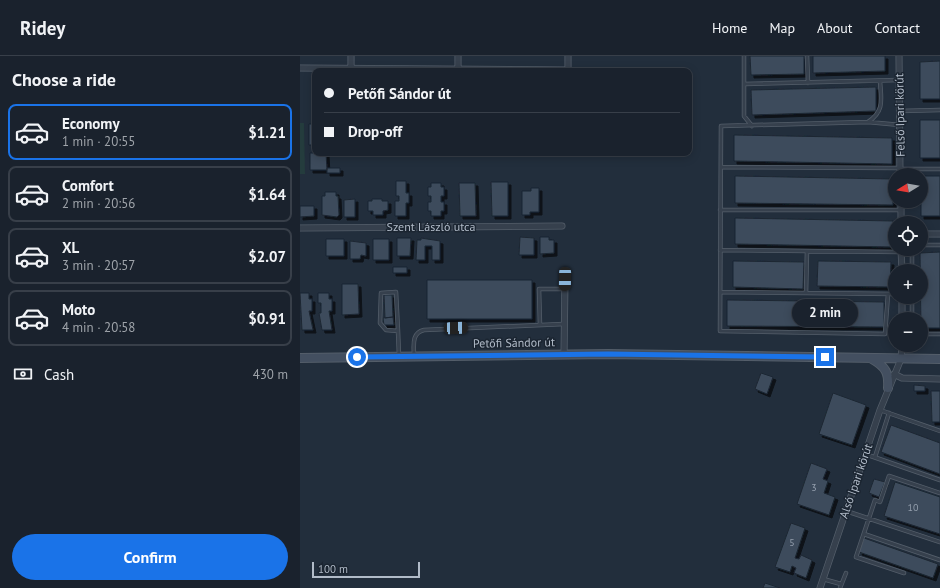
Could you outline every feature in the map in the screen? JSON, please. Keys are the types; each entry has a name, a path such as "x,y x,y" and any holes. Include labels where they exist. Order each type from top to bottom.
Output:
{"main road":[{"name":"Petőfi Sándor út","path":"300,358 608,354 940,359"},
{"path":"870,358 886,368 888,375 888,388"}],"street":[{"path":"351,56 351,68"},
{"path":"300,68 458,68 458,56"},
{"path":"568,56 568,68"},
{"name":"Felső Ipari körút","path":"899,56 900,168"},
{"path":"901,210 901,216"},
{"name":"Szent László utca","path":"300,228 562,226"},
{"path":"928,234 940,234"},
{"path":"564,354 565,279"},
{"path":"902,352 902,359"},
{"name":"Alsó Ipari körút","path":"820,588 880,410 894,374 902,359"},
{"path":"894,374 902,378 940,379"}],"lane":[{"path":"744,56 744,116 752,126"},
{"path":"807,56 808,83"},
{"path":"745,84 899,80"},
{"path":"868,122 880,111 880,81"},
{"path":"900,111 940,110"},
{"path":"720,292 888,294 886,334 720,331 720,292 720,250 720,210 721,126 868,122 900,125"},
{"path":"721,167 888,171"},
{"path":"928,170 940,169"},
{"path":"720,210 901,210"},
{"path":"928,245 940,245"},
{"path":"720,250 888,250"},
{"path":"806,251 806,293"},
{"path":"540,325 539,289 565,288"},
{"path":"398,331 386,330 382,327 380,318 383,315 381,293 396,292 397,299 399,356"},
{"path":"392,299 397,299"},
{"path":"392,304 397,304"},
{"path":"392,309 397,309"},
{"path":"414,356 414,337 418,332 424,330 564,324"},
{"path":"928,334 940,334"},
{"path":"880,410 940,431"},
{"path":"874,457 889,413"},
{"path":"865,454 940,480"},
{"path":"904,573 856,557 875,500 880,502 889,476 940,493"},
{"path":"846,511 940,542"},
{"path":"864,534 940,560"},
{"path":"823,579 841,586 846,572"}],"green space":[{"path":"300,123 304,123 305,174 300,174"}],"building":[{"path":"750,56 804,56 804,74 751,75"},
{"path":"813,56 885,56 885,71 813,73"},
{"path":"940,61 940,99 920,99 920,62"},
{"path":"876,87 876,111 752,115 751,90"},
{"path":"920,120 940,120 940,158 920,158"},
{"path":"309,124 312,124 312,145 309,145"},
{"path":"734,135 892,138 892,164 734,161"},
{"path":"310,153 312,153 312,156 326,156 327,170 310,170"},
{"path":"327,168 340,168 340,173 327,173"},
{"path":"735,176 888,179 888,205 735,203"},
{"path":"928,176 940,176 940,216 921,216 921,208 928,208"},
{"path":"396,181 406,181 406,193 409,193 409,203 406,203 406,216 395,216 395,201 399,201 399,196 396,196"},
{"path":"491,182 508,182 508,216 492,216"},
{"path":"431,183 441,183 441,187 444,187 444,196 441,196 441,202 444,202 444,211 441,211 441,216 431,216 431,211 428,211 428,202 431,202 431,196 428,196 428,187 431,187"},
{"path":"459,183 475,183 476,216 460,216"},
{"path":"531,188 539,188 539,212 530,212 530,215 522,215 522,191 531,191"},
{"path":"325,192 336,192 336,196 338,196 339,215 337,217 322,215 322,196 325,196"},
{"path":"355,199 355,217 344,217 344,200"},
{"path":"372,199 382,199 382,201 388,201 388,210 383,211 383,215 373,215 373,211 368,211 368,201 372,201"},
{"path":"300,206 314,206 314,216 300,217"},
{"path":"735,218 888,221 888,247 735,244"},
{"path":"520,237 534,238 534,255 519,255"},
{"path":"540,237 549,237 549,240 554,240 554,253 540,254"},
{"path":"397,238 411,238 410,256 397,256"},
{"path":"421,238 440,241 440,260 432,260 432,246 425,246 425,260 416,260 417,240 421,240"},
{"path":"326,239 344,239 344,256 326,256"},
{"path":"373,239 389,239 389,260 373,260"},
{"path":"350,241 366,243 366,256 361,255 360,259 350,259"},
{"path":"940,252 940,328 928,328 928,312 921,312 921,304 928,304 928,264 920,264 920,256 928,256 928,253"},
{"path":"733,261 804,262 803,289 733,287"},
{"path":"818,261 891,262 891,264 888,264 888,287 817,286"},
{"path":"393,267 407,267 407,273 393,273"},
{"path":"427,280 532,280 532,319 427,319"},
{"path":"342,284 358,284 359,314 342,315"},
{"path":"300,293 309,293 309,299 312,299 312,311 309,311 313,330 302,330"},
{"path":"318,293 329,293 329,299 332,299 332,311 329,311 332,330 322,330 319,313 321,313 321,303 318,303"},
{"path":"384,295 392,295 393,317 385,318"},
{"path":"727,300 884,302 884,327 727,326"},
{"path":"393,317 394,325 384,325 383,318"},
{"path":"761,373 773,377 767,394 755,389"},
{"path":"914,385 925,386 925,391 914,391"},
{"path":"931,391 940,391 940,422 932,422"},
{"path":"833,393 866,405 852,445 819,434"},
{"path":"891,425 940,443 940,474 881,452"},
{"path":"811,463 827,469 823,479 828,481 824,493 835,497 829,515 797,504"},
{"path":"874,479 885,482 879,497 869,493"},
{"path":"895,482 940,497 940,534 884,516"},
{"path":"791,523 805,528 795,558 799,559 801,555 812,560 806,578 794,573 796,568 792,566 790,572 775,567"},
{"path":"864,538 938,564 933,578 859,552"},
{"path":"765,583 780,588 763,588"}],"route":[{"path":"357,357 608,354 825,357"}]}
